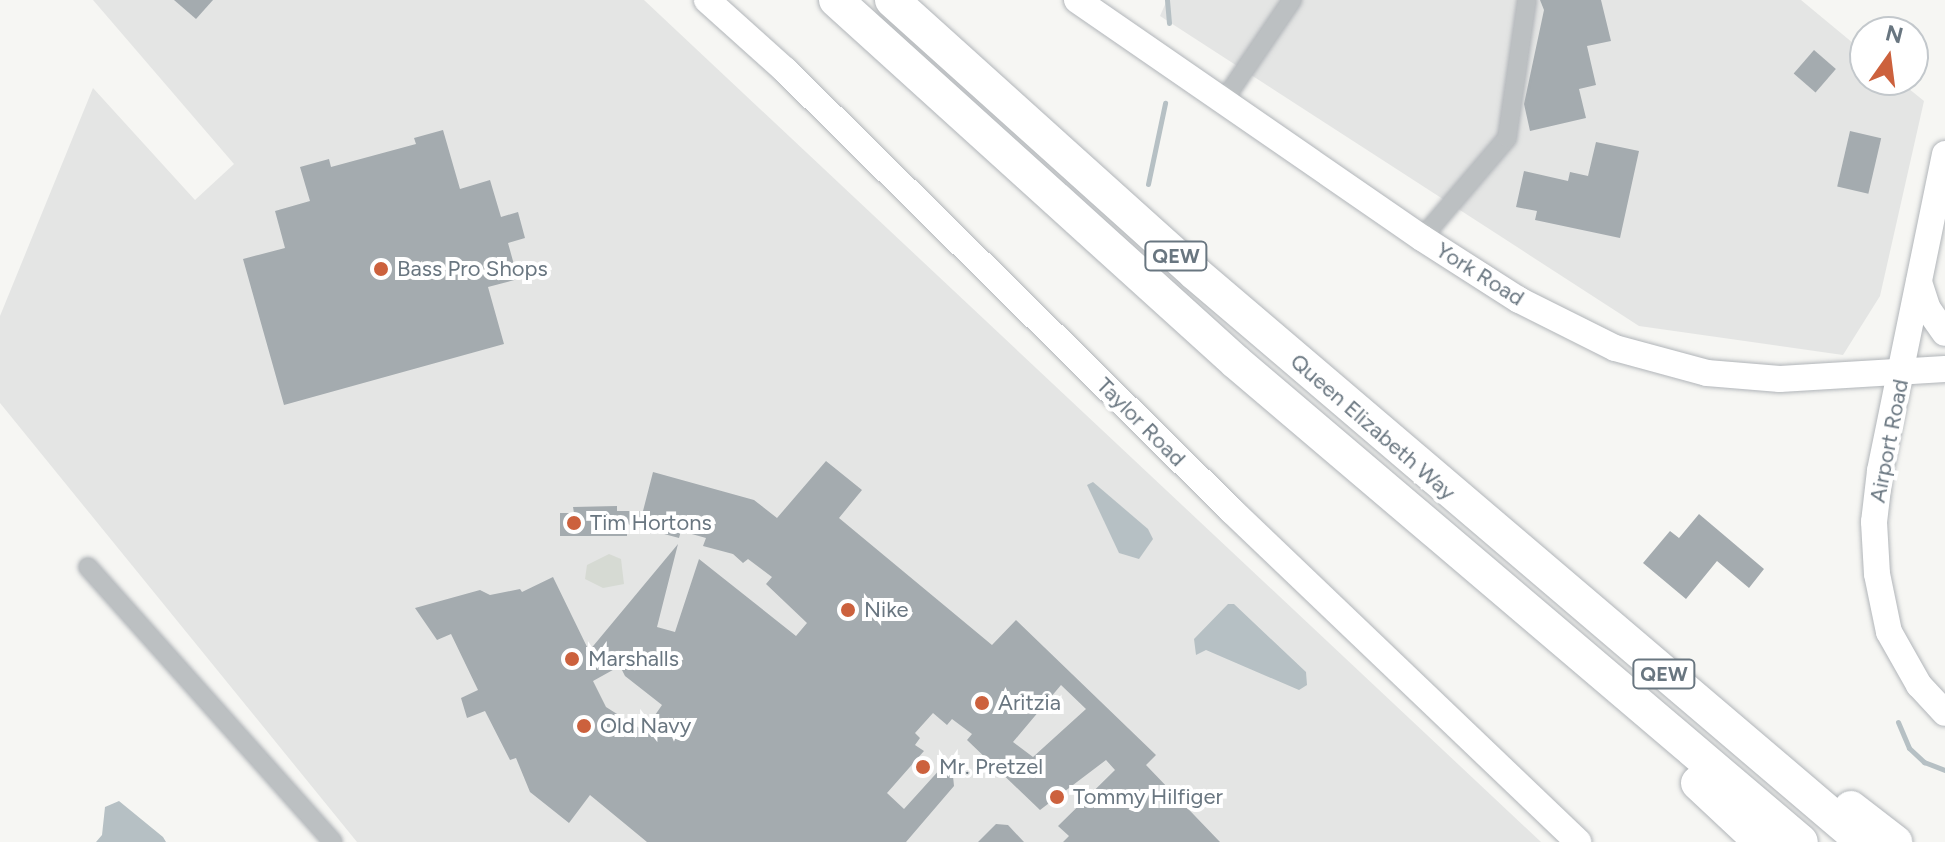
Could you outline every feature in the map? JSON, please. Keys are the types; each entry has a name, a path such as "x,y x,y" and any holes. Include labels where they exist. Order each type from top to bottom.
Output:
{"highway":[{"name":"Queen Elizabeth Way","path":"836,0 1236,362 1801,842"},
{"name":"Queen Elizabeth Way","path":"892,0 1195,273 1863,842"},
{"path":"1465,506 1895,842"},
{"path":"1413,513 1761,842"}],"main road":[{"name":"Taylor Road","path":"707,0 785,70 1232,511 1578,842"},
{"name":"York Road","path":"1077,0 1222,103 1422,238 1519,300 1615,348 1707,373 1780,379 1945,369"},
{"name":"Airport Road","path":"1945,154 1918,279 1903,372 1880,471 1874,522 1877,574 1889,632 1919,685 1945,713"},
{"path":"1918,279 1928,309 1945,333"}],"street":[{"path":"1222,103 1292,0"},
{"path":"1422,238 1507,138 1527,0"},
{"path":"88,567 333,842"}],"shaded area":[{"path":"93,0 644,0 1541,842 357,842 0,403 0,316 93,88 195,200 234,164"},
{"path":"1167,0 1801,0 1849,40 1849,96 1918,96 1924,101 1880,296 1843,355 1639,326 1160,16"},
{"path":"1093,482 1148,529 1153,539 1139,559 1119,553 1087,485"},
{"path":"609,554 621,559 624,584 603,588 585,579 587,565"},
{"path":"1228,604 1234,604 1306,672 1307,685 1299,690 1206,650 1196,655 1194,639"},
{"path":"119,801 166,842 96,842 102,835 105,807"}],"building":[{"path":"174,0 213,0 196,19"},
{"path":"1540,0 1601,0 1611,41 1587,46 1596,85 1579,89 1586,118 1530,131 1524,104 1544,10"},
{"path":"1814,50 1836,69 1816,92 1794,73"},
{"name":"Bass Pro Shops","path":"443,130 460,189 490,180 501,217 518,212 525,238 508,243 518,279 488,287 504,344 284,405 243,259 285,248 275,211 310,201 300,167 329,159 331,167 416,144 414,138"},
{"path":"1850,131 1881,138 1868,194 1837,187"},
{"path":"1596,142 1639,151 1620,238 1535,220 1537,211 1516,207 1524,171 1568,181 1570,172 1588,176"},
{"path":"826,461 862,490 839,518 992,645 1016,620 1156,755 1146,765 1220,842 1063,842 1069,836 1058,826 1115,770 1106,760 1040,810 967,740 972,734 952,719 947,725 933,713 915,733 920,738 915,745 924,751 887,793 904,809 942,767 953,776 954,786 906,842 647,842 590,795 569,823 530,792 516,758 510,760 485,711 467,718 461,698 478,690 451,634 437,640 415,608 480,590 490,595 520,589 522,592 553,577 589,651 678,544 657,627 675,632 699,559 796,636 807,623 766,584 772,577 748,559 743,563 733,554 703,546 706,538 681,531 679,538 627,524 627,536 560,536 560,513 574,513 573,507 617,506 617,511 643,511 653,472 754,500 777,518","holes":["620,666 625,676 662,705 644,731 606,707 593,681","1061,685 1086,709 1033,757 1013,742"]},
{"path":"1699,514 1764,569 1749,588 1717,561 1686,599 1643,563 1670,531 1679,538"},
{"path":"996,824 1008,825 1024,842 978,842"}],"waterway":[{"path":"1167,0 1169,23"},
{"path":"1148,184 1165,103"},
{"path":"1898,722 1909,748 1924,762 1945,770"}],"place":[{"name":"Bass Pro Shops","path":"381,269"},
{"name":"Tim Hortons","path":"574,523"},
{"name":"Nike","path":"848,610"},
{"name":"Marshalls","path":"572,659"},
{"name":"Aritzia","path":"982,703"},
{"name":"Old Navy","path":"584,726"},
{"name":"Mr. Pretzel","path":"923,767"},
{"name":"Tommy Hilfiger","path":"1057,797"}]}
